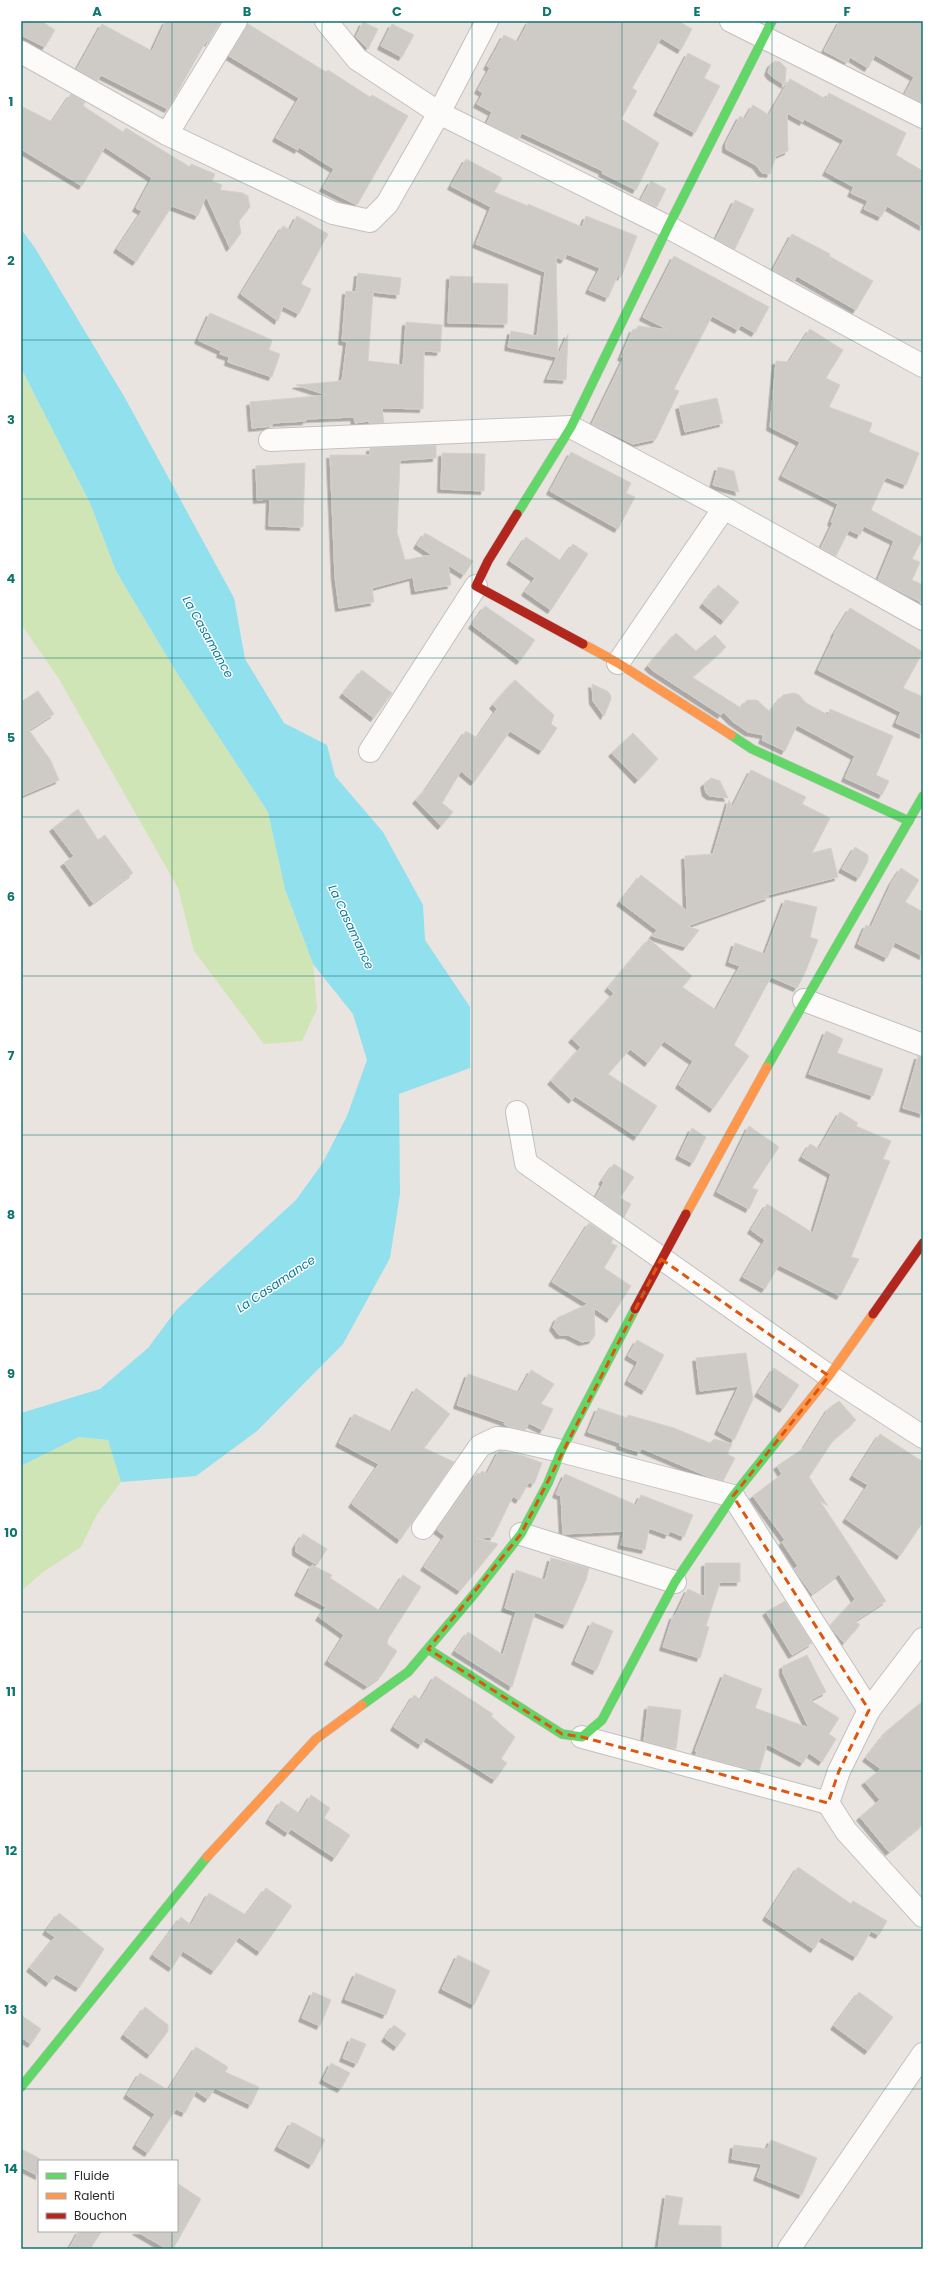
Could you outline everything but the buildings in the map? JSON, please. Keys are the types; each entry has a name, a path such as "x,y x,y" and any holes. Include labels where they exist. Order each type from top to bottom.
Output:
{"street":[{"path":"167,134 236,21"},
{"path":"326,21 357,59 439,113 668,227 923,366"},
{"path":"21,52 167,134 334,213 370,221 387,204 439,113 487,21"},
{"path":"731,21 767,29 923,117"},
{"path":"370,751 476,586 488,561 571,427 668,227 767,29"},
{"path":"270,440 571,427 724,508 923,619"},
{"path":"618,663 724,508"},
{"path":"476,586 618,663 752,748 909,821"},
{"path":"21,2087 210,1854 316,1740 408,1672 475,1593 521,1534 548,1483 561,1451 661,1259 804,1000 923,796"},
{"path":"804,1000 923,1045"},
{"path":"517,1112 526,1163 829,1376 923,1437"},
{"path":"582,1736 602,1720 675,1582 734,1496 829,1376 923,1243"},
{"path":"423,1528 480,1446 497,1438 508,1439 561,1451 734,1496 869,1710"},
{"path":"521,1534 675,1582"},
{"path":"828,1803 839,1771 869,1710 923,1639"},
{"path":"428,1649 562,1734 582,1736 828,1803 846,1831 923,1916"},
{"path":"789,2249 923,2054"}],"highlighted area":[{"path":"661,1259 829,1376 733,1496 869,1710 839,1771 828,1803 582,1737 562,1734 428,1649 521,1534"}],"green space":[{"path":"21,368 90,503 116,571 175,670 268,812 285,889 313,964 317,1009 302,1041 264,1044 194,951 178,888 59,679 21,624"},
{"path":"79,1437 108,1440 121,1482 97,1514 81,1547 43,1572 21,1591 21,1466"}],"water":[{"name":"La Casamance","path":"21,229 35,248 125,398 234,598 245,659 284,723 327,745 335,776 383,832 423,905 425,940 470,1007 470,1068 399,1094 400,1194 390,1258 343,1344 257,1431 196,1476 121,1482 108,1440 79,1437 21,1466 21,1413 100,1389 148,1348 177,1309 296,1200 322,1164 347,1116 367,1060 353,1014 313,964 285,889 268,812 175,670 116,571 90,503 21,368"}],"traffic: fast":[{"path":"517,514 571,427 668,227 772,21"},
{"path":"731,735 752,749 909,821"},
{"path":"767,1067 923,796"},
{"path":"362,1705 408,1672 475,1593 521,1534 548,1483 561,1451 635,1309"},
{"path":"428,1649 562,1734 582,1737 602,1720 675,1582 733,1496 781,1436"},
{"path":"21,2087 207,1857"}],"traffic: slow":[{"path":"583,644 618,663 731,735"},
{"path":"686,1214 767,1067"},
{"path":"781,1436 829,1376 873,1314"},
{"path":"207,1857 316,1739 362,1705"}],"traffic: jam":[{"path":"517,514 488,561 476,586 583,644"},
{"path":"635,1309 686,1214"},
{"path":"873,1314 923,1243"}]}
